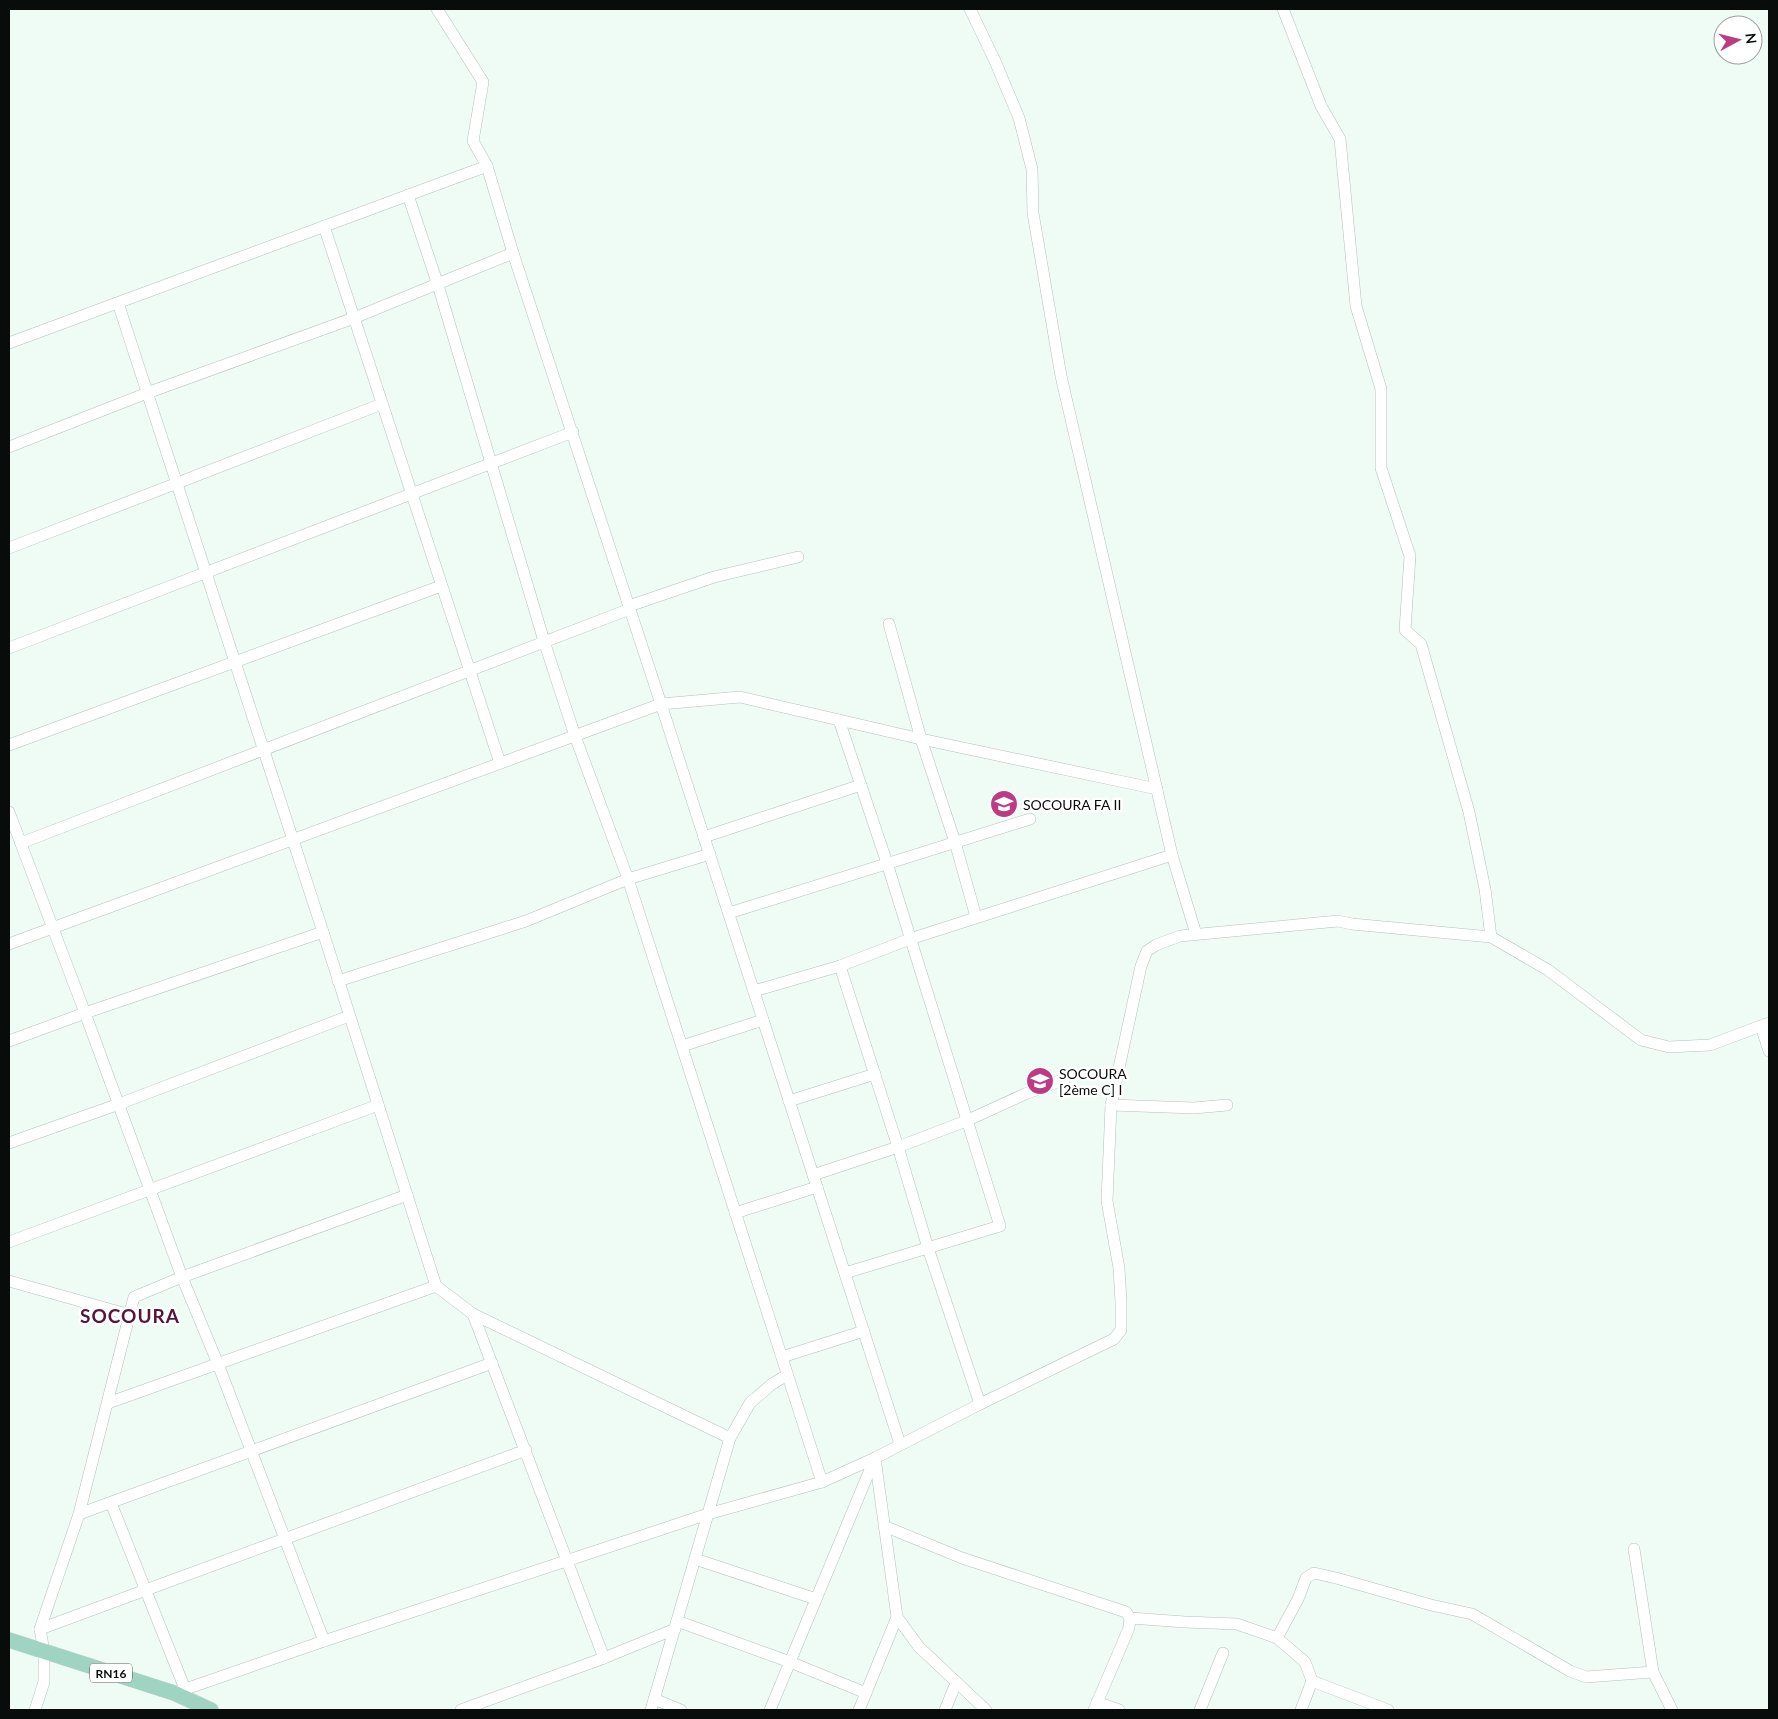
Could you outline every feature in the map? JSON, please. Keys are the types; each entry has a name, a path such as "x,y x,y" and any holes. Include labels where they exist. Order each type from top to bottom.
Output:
{"main road":[{"name":"RN16","path":"9,1640 179,1691 211,1710"}],"street":[{"path":"437,9 483,82 473,141 486,166 900,1444"},
{"path":"970,9 1019,118 1032,169 1033,213 1061,376 1172,855 1196,934"},
{"path":"1283,9 1321,106 1340,139 1356,306 1381,389 1381,468 1410,556 1405,630 1421,644 1469,812 1485,889 1491,937"},
{"path":"9,343 486,166"},
{"path":"408,195 438,285 544,641 575,736 628,879 822,1482"},
{"path":"324,226 500,763"},
{"path":"9,447 147,393 354,318 438,285 513,252"},
{"path":"118,303 436,1286 473,1314 730,1438"},
{"path":"9,548 382,404"},
{"path":"9,648 573,432"},
{"path":"21,843 714,577 798,557"},
{"path":"9,746 441,586"},
{"path":"889,624 920,738 955,842 976,917"},
{"path":"9,944 661,704 740,696 920,738 1157,788"},
{"path":"840,720 887,863 1000,1226 845,1273"},
{"path":"704,837 861,785"},
{"path":"9,812 182,1277 218,1364 324,1641"},
{"path":"729,913 1030,819"},
{"path":"338,981 526,921 628,879 710,854"},
{"path":"754,991 840,966 910,939 1172,855"},
{"path":"111,1503 145,1589 179,1691 708,1514 822,1482 875,1458 980,1404 1114,1339 1121,1330 1122,1302 1119,1268 1106,1201 1111,1105 1141,966 1147,951 1170,939 1196,934 1338,921 1352,924 1491,937 1548,970 1641,1040 1669,1047 1710,1045 1765,1024 1769,1051"},
{"path":"9,1041 85,1013 323,932"},
{"path":"840,966 928,1248 980,1404"},
{"path":"9,1143 119,1104 348,1016"},
{"path":"682,1046 763,1020"},
{"path":"789,1101 875,1074"},
{"path":"735,1213 966,1121 1025,1094 1066,1080"},
{"path":"9,1242 378,1105"},
{"path":"1111,1105 1194,1108 1227,1105"},
{"path":"35,1710 44,1682 44,1651 40,1629 79,1514 134,1297 182,1277 406,1195"},
{"path":"9,1281 130,1316"},
{"path":"108,1403 436,1286"},
{"path":"473,1314 604,1658"},
{"path":"782,1357 864,1331"},
{"path":"79,1514 492,1363"},
{"path":"681,1710 653,1705 730,1438 750,1403 772,1384 788,1375"},
{"path":"40,1629 526,1450"},
{"path":"875,1458 897,1617 919,1647 986,1710"},
{"path":"770,1710 875,1458"},
{"path":"884,1526 962,1558 1126,1612 1130,1618 1129,1628 1096,1706 1119,1710"},
{"path":"1634,1549 1652,1672 1672,1710"},
{"path":"695,1558 816,1599"},
{"path":"1277,1638 1298,1599 1306,1578 1314,1573 1431,1605 1472,1614 1570,1671 1586,1677 1652,1672"},
{"path":"859,1710 897,1617"},
{"path":"1130,1618 1237,1624 1277,1638 1305,1662 1312,1682 1301,1710"},
{"path":"461,1710 604,1658 676,1625 790,1662 866,1693"},
{"path":"1200,1710 1223,1653"},
{"path":"1312,1682 1388,1710"},
{"path":"945,1710 956,1683"}],"place":[{"name":"SOCOURA FA II","path":"1004,804"},
{"name":"SOCOURA [2ème C] I","path":"1040,1081"}],"district":[{"name":"SOCOURA","path":"130,1315"}]}
